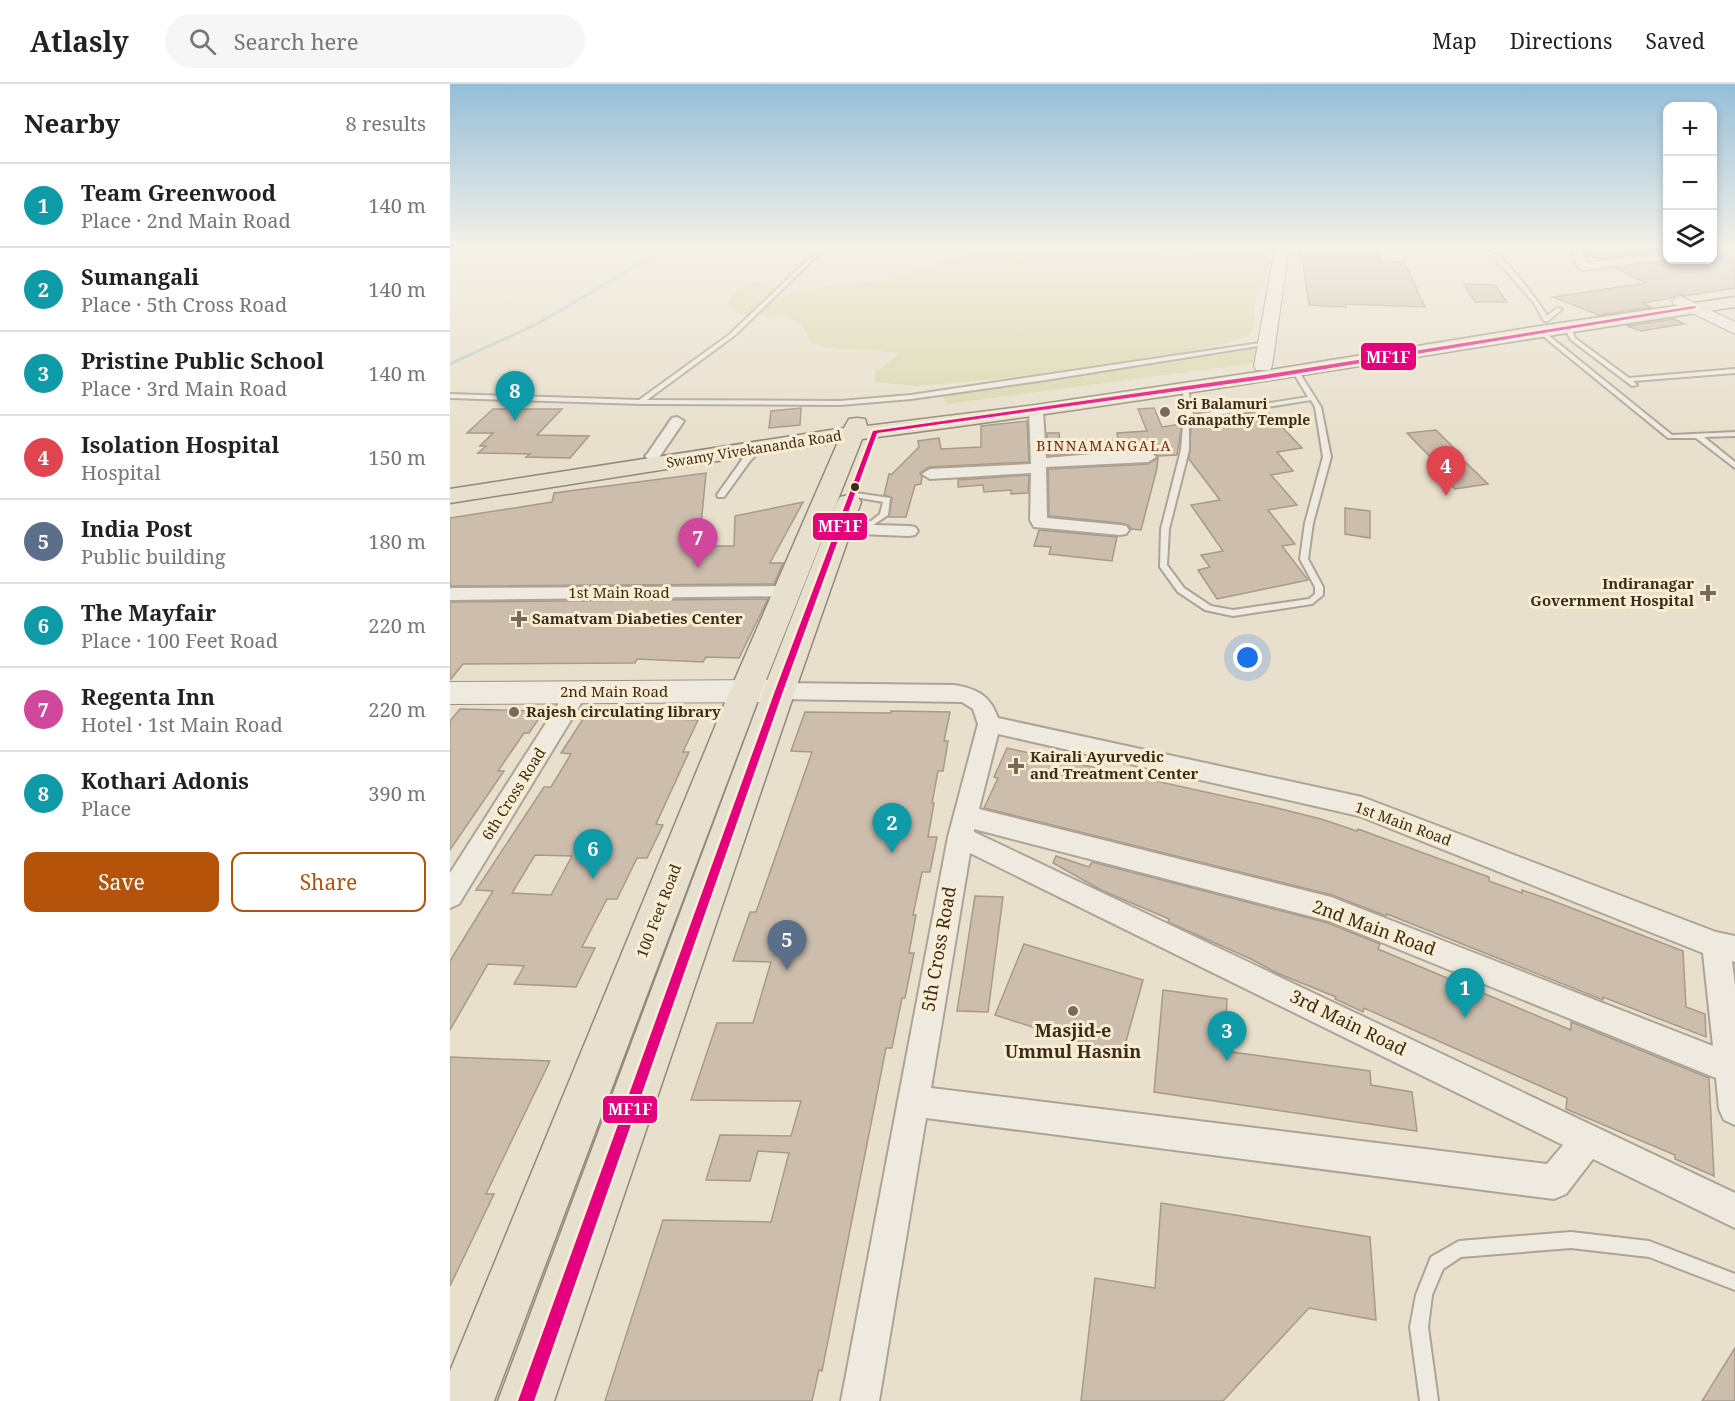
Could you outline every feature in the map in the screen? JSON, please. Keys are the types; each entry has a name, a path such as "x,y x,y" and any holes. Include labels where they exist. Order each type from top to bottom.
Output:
{"main road":[{"name":"Swamy Vivekananda Road","path":"450,486 865,428 1548,320 1647,308"},
{"name":"Swamy Vivekananda Road","path":"450,496 759,448 865,428 1036,411 1296,372 1548,320 1571,326 1665,308"},
{"name":"100 Feet Road","path":"466,1401 762,691 844,516 865,428"},
{"name":"100 Feet Road","path":"526,1401 762,691 788,592 865,428"}],"street":[{"path":"1263,366 1272,308"},
{"path":"1703,308 1735,329"},
{"path":"1706,308 1735,321"},
{"path":"1036,411 1040,497 1038,520 1040,523 1120,530"},
{"path":"653,456 677,421"},
{"path":"930,474 1039,466 1115,457 1148,457"},
{"path":"844,516 909,531"},
{"name":"1st Main Road","path":"450,594 788,592"},
{"path":"762,691 954,693 974,697 984,707 989,724"},
{"name":"2nd Main Road","path":"450,693 762,691"},
{"name":"6th Cross Road","path":"450,896 577,692"},
{"name":"1st Main Road","path":"989,724 1362,807 1725,947"},
{"name":"5th Cross Road","path":"860,1401 962,826 989,724"},
{"name":"2nd Main Road","path":"962,826 1331,909 1734,1070"},
{"name":"3rd Main Road","path":"962,826 1588,1140 1735,1211"},
{"path":"1725,947 1735,1109"},
{"path":"912,1101 1554,1182 1588,1140"}],"lane":[{"path":"642,402 732,335 760,308"},
{"path":"1540,308 1548,320 1670,437 1735,434"},
{"path":"1571,326 1570,333 1574,339 1636,387"},
{"path":"450,396 642,402 840,403 911,397 1267,344"},
{"path":"1628,380 1735,371"},
{"path":"1185,389 1190,417 1186,426 1185,450 1165,529 1163,565 1181,590 1208,608 1233,612 1312,601 1319,595 1319,587 1304,559 1309,523 1327,457 1318,406 1296,372"},
{"path":"1190,417 1313,398"},
{"path":"1697,435 1735,466"},
{"path":"721,495 759,448"},
{"path":"1429,1401 1419,1327 1424,1295 1437,1263 1459,1249 1571,1240 1638,1247 1649,1249 1735,1282"}],"green space":[{"path":"733,308 1255,308 1253,328 1248,336 1183,353 1006,378 917,386 875,382 875,372 899,354 821,346 810,342 799,324 790,319 736,313"},
{"path":"1258,347 1255,363 947,404 942,395 1011,387"}],"building":[{"path":"1582,308 1642,308 1599,315"},
{"path":"1674,319 1684,324 1641,331 1627,326"},
{"path":"801,408 800,425 769,428 771,411"},
{"path":"1154,408 1162,427 1182,424 1177,455 1158,456 1153,452 1115,450 1048,456 1047,433 1059,433 1060,441 1118,440 1117,433 1147,431 1138,409"},
{"path":"493,409 562,409 537,435 589,436 570,458 526,457 530,454 478,453 486,446 480,446 493,433 467,433"},
{"path":"1266,410 1302,448 1277,452 1293,471 1271,475 1297,505 1268,510 1295,544 1282,546 1308,580 1217,599 1198,570 1210,567 1201,555 1223,551 1191,505 1220,500 1189,459 1191,427 1194,422"},
{"path":"1027,421 1029,462 929,467 920,473 921,484 915,485 906,517 889,517 892,498 884,495 889,474 892,474 919,447 918,441 939,438 941,449 981,447 981,426"},
{"path":"1436,430 1488,484 1455,489 1436,470 1442,469 1407,433"},
{"path":"1158,458 1141,530 1131,529 1128,525 1120,523 1049,516 1048,469 1148,464"},
{"path":"706,473 699,546 734,546 735,516 803,502 770,563 783,563 774,584 450,586 450,518 552,502 554,493"},
{"path":"1029,475 1028,493 1011,494 1011,490 984,492 983,485 958,487 958,480"},
{"path":"1345,508 1370,511 1370,538 1345,534"},
{"path":"1039,530 1117,537 1112,561 1049,554 1051,547 1034,546"},
{"path":"768,599 739,658 706,657 703,662 637,659 635,663 463,664 450,680 450,602"},
{"path":"460,709 544,711 529,733 524,733 498,771 504,771 450,850 450,721"},
{"path":"891,711 950,712 944,741 948,741 943,771 938,771 932,803 934,803 928,837 937,837 930,872 922,872 913,915 916,915 909,953 914,953 905,998 902,998 892,1048 886,1048 822,1371 819,1370 812,1401 605,1401 663,1220 771,1222 789,1153 758,1151 750,1181 706,1180 720,1135 791,1136 801,1101 691,1100 717,1023 753,1023 771,962 733,961 750,912 756,912 812,752 791,751 805,712 891,713"},
{"path":"585,716 698,720 683,752 689,752 656,824 663,825 647,858 637,858 617,899 607,899 582,947 595,948 576,987 514,984 524,966 488,964 450,1030 450,961 493,891 476,890 544,787 551,787 571,754 561,753","holes":["535,855 572,856 551,895 512,893"]},
{"path":"1007,748 1273,807 1357,831 1358,829 1489,877 1489,881 1522,893 1522,890 1548,899 1683,951 1686,1007 1705,1014 1706,1037 1603,997 1603,1000 1387,914 1386,916 1332,895 984,808 998,778 994,777"},
{"path":"1056,856 1089,867 1092,862 1328,923 1380,944 1378,949 1571,1030 1571,1022 1709,1078 1714,1176 1675,1159 1675,1155 1566,1109 1567,1098 1364,1008 1363,1012 1335,999 1336,997 1277,973 1168,922 1169,919 1101,890 1053,863"},
{"path":"975,896 1003,897 988,1012 957,1011"},
{"name":"Masjid-e Ummul Hasnin","path":"1024,944 1143,980 1122,1056 995,1015"},
{"path":"1163,990 1227,999 1225,1051 1370,1071 1371,1085 1412,1092 1417,1131 1154,1092"},
{"path":"450,1057 550,1061 486,1194 494,1194 450,1286"},
{"path":"1161,1203 1370,1237 1376,1320 1309,1308 1223,1401 1081,1401 1095,1278 1155,1288"},
{"path":"1735,1348 1735,1401 1702,1401"}],"waterway":[{"path":"450,364 535,325 563,308"}],"transit line":[{"name":"MF1F","path":"526,1401 779,691 875,432 1264,377 1685,308"}],"place":[{"name":"Sri Balamuri Ganapathy Temple","path":"1165,412"},
{"name":"Kothari Adonis","path":"515,421"},
{"name":"Isolation Hospital","path":"1446,496"},
{"name":"Regenta Inn","path":"698,568"},
{"name":"Indiranagar Government Hospital","path":"1708,593"},
{"name":"Samatvam Diabeties Center","path":"519,619"},
{"name":"Rajesh circulating library","path":"514,712"},
{"name":"Kairali Ayurvedic and Treatment Center","path":"1016,766"},
{"name":"Sumangali","path":"892,853"},
{"name":"The Mayfair","path":"593,879"},
{"name":"India Post","path":"787,970"},
{"name":"Masjid-e Ummul Hasnin","path":"1073,1011"},
{"name":"Team Greenwood","path":"1465,1018"},
{"name":"Pristine Public School","path":"1227,1061"}],"district":[{"name":"BINNAMANGALA","path":"1104,446"}]}
